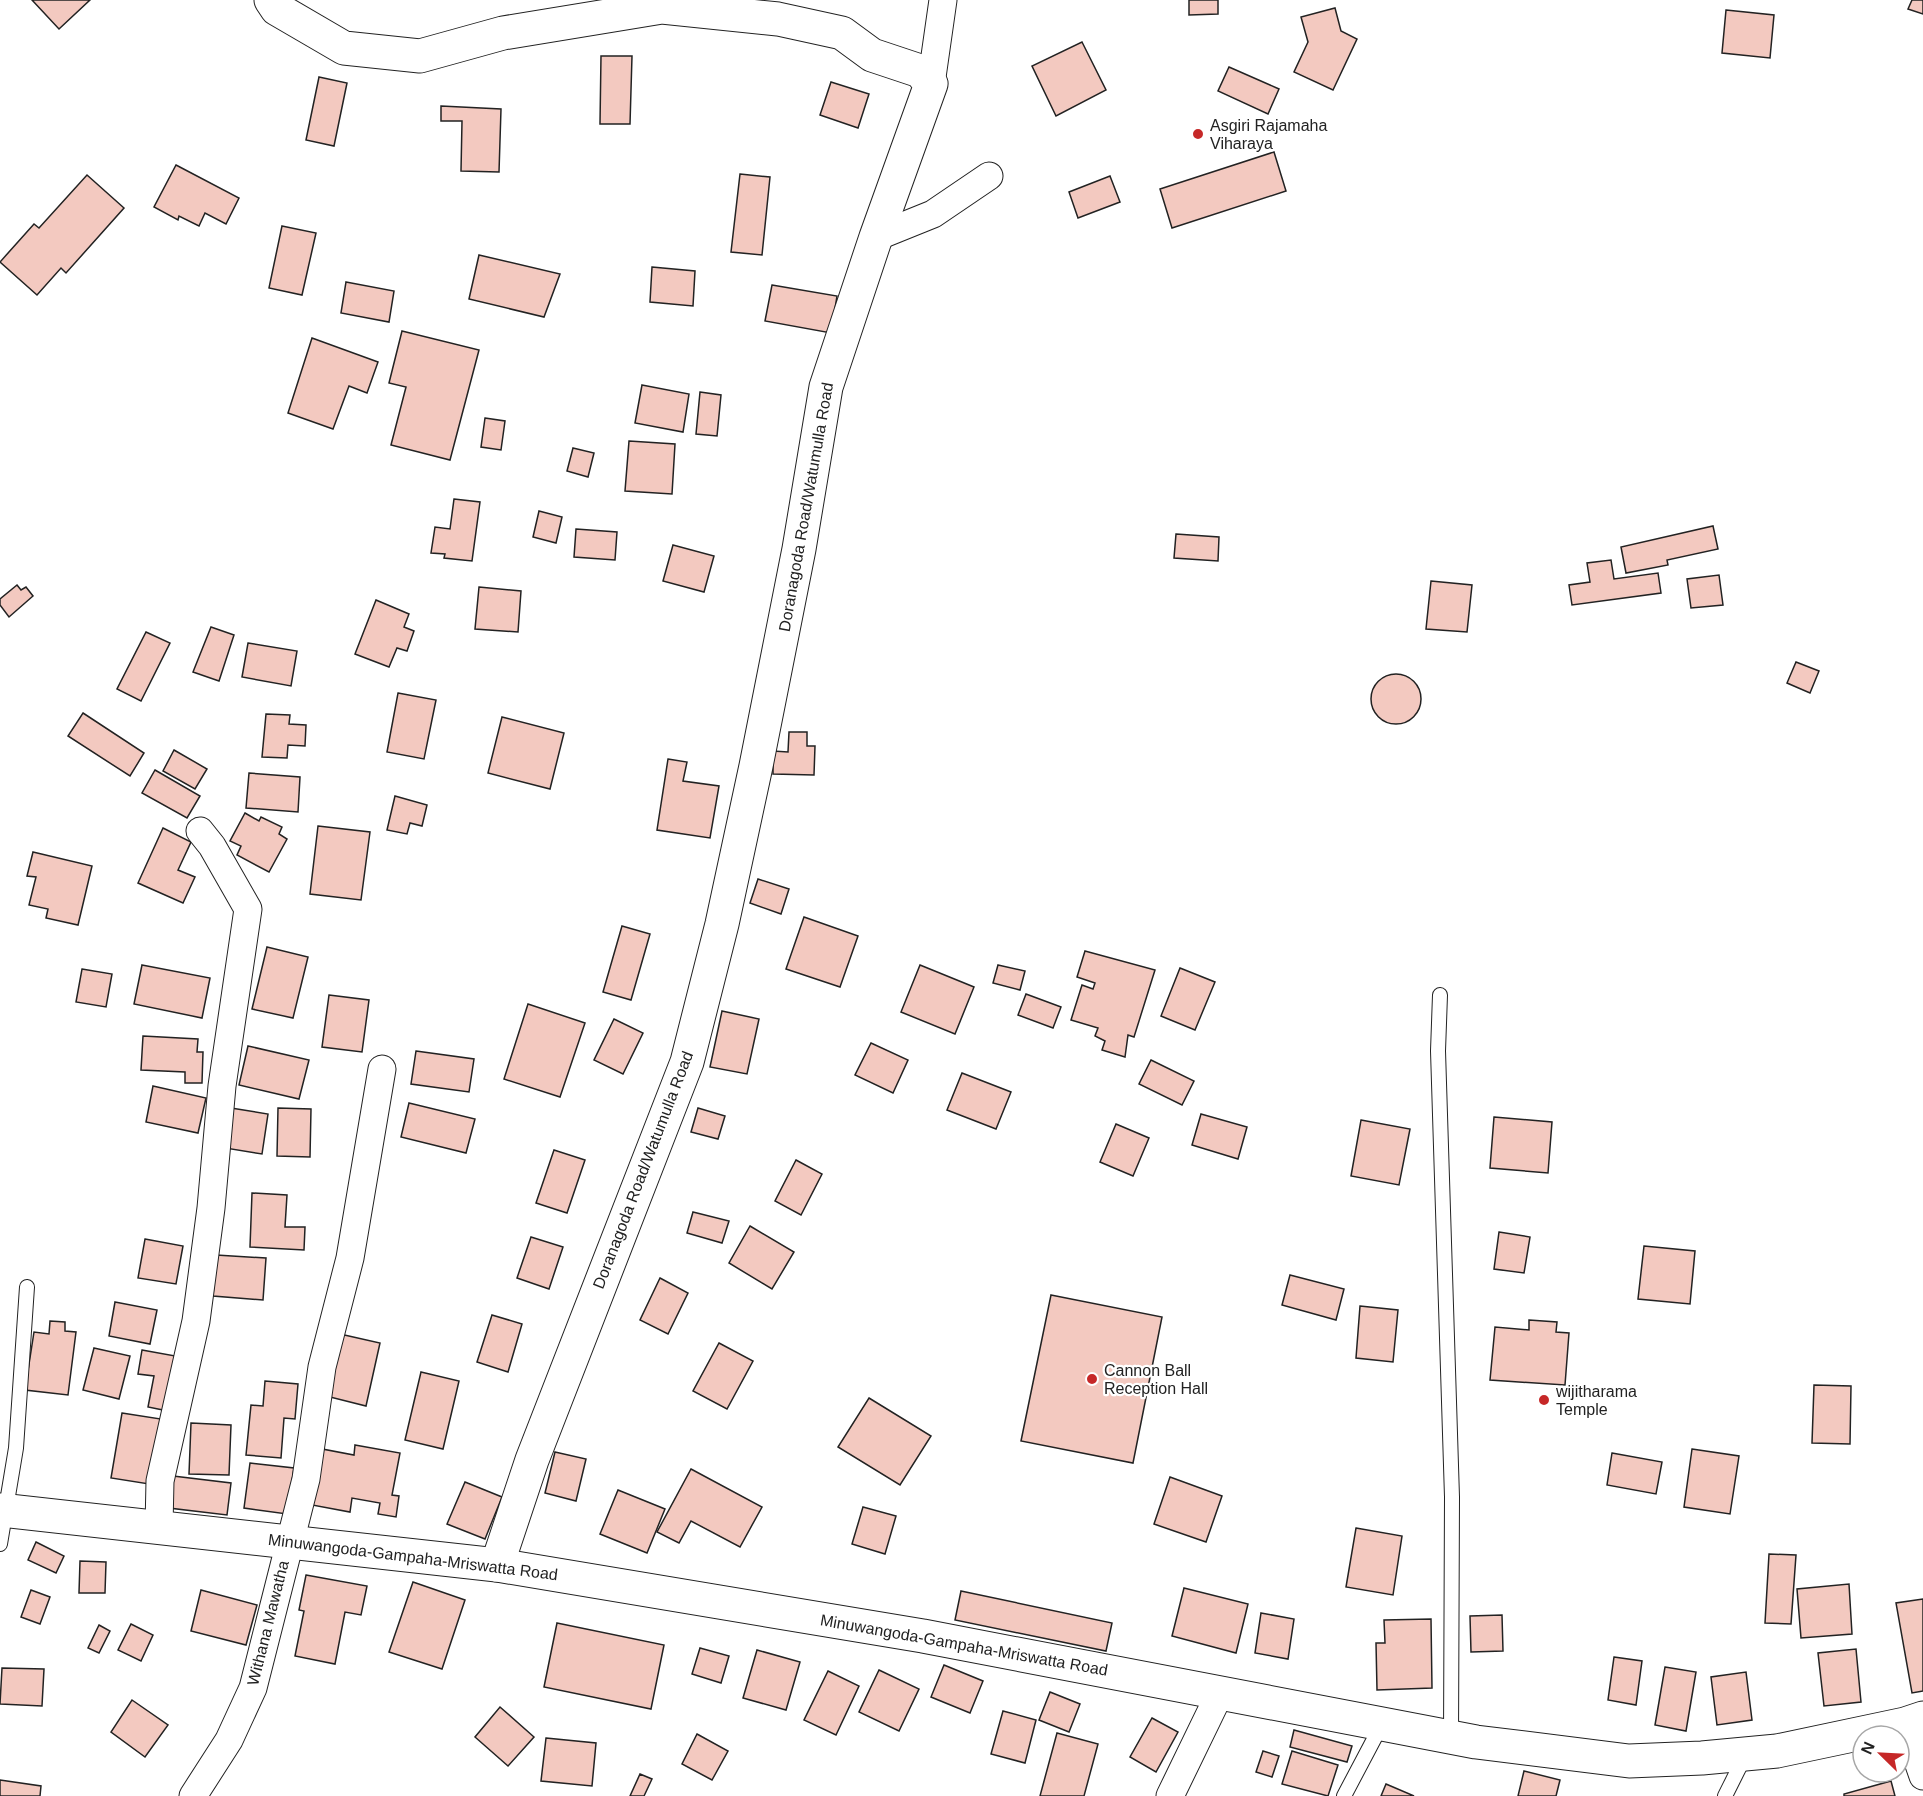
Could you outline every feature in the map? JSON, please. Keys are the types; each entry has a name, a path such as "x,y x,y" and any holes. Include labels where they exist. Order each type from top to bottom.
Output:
{"street":[{"path":"272,0 277,9 344,48 420,56 503,33 638,6 778,19 842,33 872,55 920,71 931,84"},
{"path":"931,84 943,0"},
{"name":"Doranagoda Road/Watumulla Road","path":"497,1565 532,1460 687,1062 722,924 756,766 799,549 826,387 876,237 931,84"},
{"path":"876,237 933,214 989,176"},
{"path":"159,1527 160,1481 196,1321 212,1208 222,1086 248,909 212,846 200,831"},
{"name":"Withana Mawatha","path":"193,1796 229,1740 252,1688 306,1479 322,1367 350,1258 382,1069"},
{"name":"Minuwangoda-Gampaha-Mriswatta Road","path":"4,1512 497,1565 923,1636 1451,1738 1629,1761 1777,1751 1914,1721"},
{"path":"1170,1796 1220,1693"},
{"path":"1914,1721 1923,1776"}],"lane":[{"path":"1440,995 1438,1051 1452,1497 1451,1738"},
{"path":"0,1544 16,1448 27,1287"},
{"path":"1344,1796 1382,1724"},
{"path":"1725,1796 1746,1754"}],"building":[{"path":"32,0 90,0 59,29"},
{"path":"1189,0 1218,0 1218,14 1189,15"},
{"path":"1912,0 1923,0 1923,14 1908,9"},
{"path":"1335,8 1341,31 1357,39 1333,90 1294,72 1308,42 1301,17"},
{"path":"1726,10 1774,15 1770,58 1722,53"},
{"path":"1082,42 1106,90 1056,116 1032,66"},
{"path":"601,56 632,56 630,124 600,124"},
{"path":"1229,67 1279,89 1268,114 1218,91"},
{"path":"319,77 347,83 334,146 306,140"},
{"path":"831,82 869,94 858,128 820,115"},
{"path":"441,106 501,109 499,172 461,171 462,121 441,121"},
{"path":"1274,152 1286,191 1172,228 1160,189"},
{"path":"176,165 239,198 226,224 205,213 199,226 179,216 178,220 154,207"},
{"path":"740,174 770,177 762,255 731,252"},
{"path":"87,175 124,208 66,273 61,268 37,295 0,262 34,224 39,228"},
{"path":"1110,176 1120,202 1078,218 1069,192"},
{"path":"282,226 316,233 302,295 269,288"},
{"path":"479,255 560,274 544,317 469,299"},
{"path":"652,267 695,271 693,306 650,302"},
{"path":"346,282 394,291 389,322 341,313"},
{"path":"772,285 837,296 831,333 765,321"},
{"path":"402,331 479,350 450,460 391,445 406,387 389,383"},
{"path":"312,338 378,362 367,393 349,386 333,429 288,413"},
{"path":"642,385 689,394 683,432 635,423"},
{"path":"700,392 721,395 717,436 696,434"},
{"path":"485,418 505,421 501,450 481,447"},
{"path":"629,441 675,444 672,494 625,491"},
{"path":"573,448 594,453 588,477 567,471"},
{"path":"454,499 480,502 472,561 444,558 445,554 431,553 435,527 450,529"},
{"path":"539,511 562,517 556,543 533,537"},
{"path":"1713,526 1718,549 1667,560 1668,565 1626,573 1621,547"},
{"path":"576,529 617,532 615,560 574,557"},
{"path":"1176,534 1219,537 1218,561 1174,558"},
{"path":"673,545 714,556 704,592 663,581"},
{"path":"1611,560 1614,579 1658,573 1661,593 1572,605 1569,585 1590,582 1587,563"},
{"path":"1719,575 1723,605 1691,608 1687,579"},
{"path":"1431,581 1472,585 1467,632 1426,629"},
{"path":"17,585 21,590 26,587 33,596 9,617 0,605 0,599"},
{"path":"479,587 521,591 518,632 475,629"},
{"path":"376,600 409,614 404,627 414,631 407,651 397,648 389,667 355,654"},
{"path":"211,627 234,635 219,681 193,672"},
{"path":"146,632 170,643 141,701 117,689"},
{"path":"248,643 297,651 291,686 242,677"},
{"path":"1796,662 1819,671 1810,693 1787,683"},
{"path":"1391,674 1401,674 1414,681 1421,694 1421,704 1414,717 1401,724 1391,724 1382,720 1375,713 1371,704 1371,694 1375,685 1382,678"},
{"path":"398,693 436,700 424,759 387,752"},
{"path":"83,713 144,753 130,776 68,736"},
{"path":"266,714 290,715 289,724 306,725 305,746 288,745 287,758 262,757"},
{"path":"502,717 564,733 550,789 488,773"},
{"path":"789,732 807,732 807,746 815,746 814,775 773,774 773,751 788,752"},
{"path":"174,750 207,769 195,789 163,771"},
{"path":"668,759 687,762 683,781 719,786 710,838 657,830"},
{"path":"155,770 200,796 187,818 142,793"},
{"path":"249,773 300,777 298,812 246,808"},
{"path":"395,796 427,805 422,826 410,823 407,834 387,830"},
{"path":"245,813 259,821 261,817 282,827 279,834 287,839 269,872 237,855 241,846 230,841"},
{"path":"318,826 370,832 361,900 310,894"},
{"path":"163,828 191,842 178,870 195,877 183,903 138,883"},
{"path":"33,852 92,866 78,925 46,918 48,909 29,905 36,877 27,876"},
{"path":"758,879 789,889 781,914 750,903"},
{"path":"804,917 858,936 840,987 786,969"},
{"path":"622,926 650,934 631,1000 603,992"},
{"path":"267,947 308,957 293,1018 252,1009"},
{"path":"1085,951 1155,970 1134,1037 1128,1035 1125,1057 1102,1050 1105,1041 1095,1036 1098,1028 1071,1020 1082,985 1093,989 1095,983 1077,977"},
{"path":"142,965 210,978 202,1018 134,1004"},
{"path":"920,965 974,987 955,1034 901,1012"},
{"path":"998,965 1025,971 1020,990 993,983"},
{"path":"1180,968 1215,982 1195,1030 1161,1016"},
{"path":"82,969 112,974 106,1007 76,1002"},
{"path":"1026,994 1061,1007 1053,1028 1018,1015"},
{"path":"329,995 369,1000 362,1052 322,1047"},
{"path":"528,1004 585,1023 560,1097 504,1079"},
{"path":"722,1011 759,1019 747,1074 710,1067"},
{"path":"614,1019 643,1033 623,1074 594,1060"},
{"path":"143,1036 198,1039 197,1052 203,1052 202,1083 185,1083 185,1072 141,1070"},
{"path":"871,1043 908,1060 893,1093 855,1075"},
{"path":"248,1046 309,1060 299,1099 239,1085"},
{"path":"416,1051 474,1059 469,1092 411,1084"},
{"path":"1151,1060 1194,1081 1182,1105 1139,1084"},
{"path":"962,1073 1011,1092 996,1129 947,1110"},
{"path":"153,1086 206,1098 198,1133 146,1122"},
{"path":"409,1103 475,1119 466,1153 401,1137"},
{"path":"231,1108 268,1114 262,1154 225,1148"},
{"path":"278,1108 311,1109 310,1157 277,1156"},
{"path":"698,1108 725,1116 718,1139 691,1132"},
{"path":"1201,1114 1247,1127 1238,1159 1192,1145"},
{"path":"1494,1117 1552,1122 1548,1173 1490,1168"},
{"path":"1361,1120 1410,1129 1399,1185 1351,1176"},
{"path":"1116,1124 1149,1138 1133,1176 1100,1162"},
{"path":"554,1150 585,1160 567,1213 536,1203"},
{"path":"796,1160 822,1174 801,1215 775,1201"},
{"path":"252,1193 287,1195 285,1227 305,1227 304,1250 250,1247"},
{"path":"693,1212 729,1221 722,1243 687,1233"},
{"path":"750,1226 794,1252 772,1289 729,1263"},
{"path":"1499,1232 1530,1237 1524,1273 1494,1269"},
{"path":"531,1237 563,1247 549,1289 517,1278"},
{"path":"145,1239 183,1246 176,1284 138,1278"},
{"path":"1644,1246 1695,1251 1690,1304 1638,1299"},
{"path":"216,1255 266,1258 263,1300 213,1296"},
{"path":"1290,1275 1344,1289 1336,1320 1282,1305"},
{"path":"660,1278 688,1293 668,1334 640,1320"},
{"name":"Cannon Ball Reception Hall","path":"1051,1295 1162,1317 1133,1463 1021,1441"},
{"path":"115,1302 157,1310 150,1344 109,1336"},
{"path":"1360,1306 1398,1310 1393,1362 1356,1358"},
{"path":"492,1315 522,1324 508,1372 477,1362"},
{"path":"1529,1320 1557,1322 1556,1332 1569,1333 1565,1385 1490,1380 1495,1327 1529,1330"},
{"path":"50,1321 65,1322 65,1331 76,1332 68,1395 25,1390 34,1332 49,1334"},
{"path":"340,1334 380,1343 366,1406 326,1396"},
{"path":"719,1343 753,1361 727,1409 693,1391"},
{"path":"94,1348 130,1356 119,1399 83,1390"},
{"path":"142,1350 181,1357 168,1411 148,1407 154,1376 138,1374"},
{"path":"421,1372 459,1381 443,1449 405,1440"},
{"path":"265,1381 298,1384 295,1419 284,1418 281,1458 246,1455 251,1405 263,1406"},
{"path":"1814,1385 1851,1386 1850,1444 1812,1443"},
{"path":"869,1398 931,1436 900,1485 838,1447"},
{"path":"122,1413 161,1419 149,1484 111,1478"},
{"path":"191,1423 231,1425 229,1475 189,1474"},
{"path":"355,1445 400,1453 392,1495 399,1496 396,1517 378,1514 380,1503 352,1498 350,1512 312,1505 322,1449 354,1455"},
{"path":"1692,1449 1739,1456 1730,1514 1684,1507"},
{"path":"555,1452 586,1459 576,1501 545,1493"},
{"path":"1612,1453 1662,1462 1656,1494 1607,1485"},
{"path":"250,1463 294,1468 287,1514 244,1508"},
{"path":"691,1469 762,1507 740,1547 691,1521 679,1543 657,1532"},
{"path":"173,1476 231,1483 227,1515 169,1508"},
{"path":"1170,1477 1222,1496 1206,1542 1154,1524"},
{"path":"465,1482 502,1497 485,1539 447,1524"},
{"path":"618,1490 665,1509 647,1553 600,1534"},
{"path":"863,1507 896,1516 885,1554 852,1544"},
{"path":"1356,1528 1402,1536 1393,1595 1346,1587"},
{"path":"36,1542 64,1556 56,1573 28,1560"},
{"path":"1769,1554 1796,1555 1791,1624 1765,1623"},
{"path":"80,1561 106,1562 105,1593 79,1593"},
{"path":"306,1575 367,1586 361,1615 345,1612 335,1664 295,1656 304,1611 299,1610"},
{"path":"413,1582 465,1600 442,1669 389,1652"},
{"path":"1849,1584 1852,1634 1801,1638 1797,1589"},
{"path":"1184,1588 1248,1604 1236,1653 1172,1636"},
{"path":"31,1590 50,1597 40,1624 21,1617"},
{"path":"201,1590 257,1605 246,1645 191,1631"},
{"path":"961,1591 1112,1623 1106,1651 955,1620"},
{"path":"1923,1599 1923,1691 1912,1693 1896,1603"},
{"path":"1261,1613 1294,1619 1288,1659 1255,1653"},
{"path":"1502,1615 1503,1651 1471,1652 1470,1616"},
{"path":"1431,1619 1432,1688 1377,1690 1376,1643 1385,1643 1384,1620"},
{"path":"557,1623 664,1645 651,1709 544,1687"},
{"path":"131,1624 153,1635 141,1661 118,1650"},
{"path":"99,1625 110,1631 99,1653 88,1648"},
{"path":"700,1648 729,1656 721,1683 692,1674"},
{"path":"1856,1649 1861,1702 1824,1706 1818,1653"},
{"path":"757,1650 800,1662 786,1710 743,1698"},
{"path":"1614,1657 1642,1661 1636,1705 1608,1700"},
{"path":"944,1665 983,1681 970,1713 931,1697"},
{"path":"1665,1667 1696,1672 1686,1731 1655,1725"},
{"path":"2,1668 44,1669 42,1706 0,1704"},
{"path":"879,1670 919,1689 899,1731 859,1712"},
{"path":"828,1671 859,1686 836,1735 804,1720"},
{"path":"1746,1672 1752,1720 1717,1725 1711,1677"},
{"path":"1050,1692 1080,1704 1069,1732 1039,1720"},
{"path":"132,1700 168,1725 145,1757 111,1732"},
{"path":"500,1707 534,1737 508,1766 475,1737"},
{"path":"1003,1711 1036,1720 1025,1763 991,1754"},
{"path":"1152,1718 1178,1732 1156,1772 1130,1757"},
{"path":"1294,1730 1352,1746 1347,1762 1290,1747"},
{"path":"1057,1733 1098,1744 1084,1796 1040,1796"},
{"path":"697,1734 728,1751 712,1780 682,1764"},
{"path":"546,1738 596,1743 592,1786 541,1781"},
{"path":"1263,1751 1279,1756 1272,1777 1256,1772"},
{"path":"1292,1751 1338,1765 1328,1796 1282,1784"},
{"path":"1524,1771 1560,1780 1556,1796 1518,1796"},
{"path":"640,1774 652,1779 644,1796 630,1796"},
{"path":"0,1780 41,1786 40,1796 0,1796"},
{"path":"1386,1784 1414,1796 1381,1796"},
{"path":"1880,1784 1892,1784 1895,1796 1844,1796 1844,1794"}],"place":[{"name":"Asgiri Rajamaha Viharaya","path":"1198,134"},
{"name":"Cannon Ball Reception Hall","path":"1092,1379"},
{"name":"wijitharama Temple","path":"1544,1400"}]}
